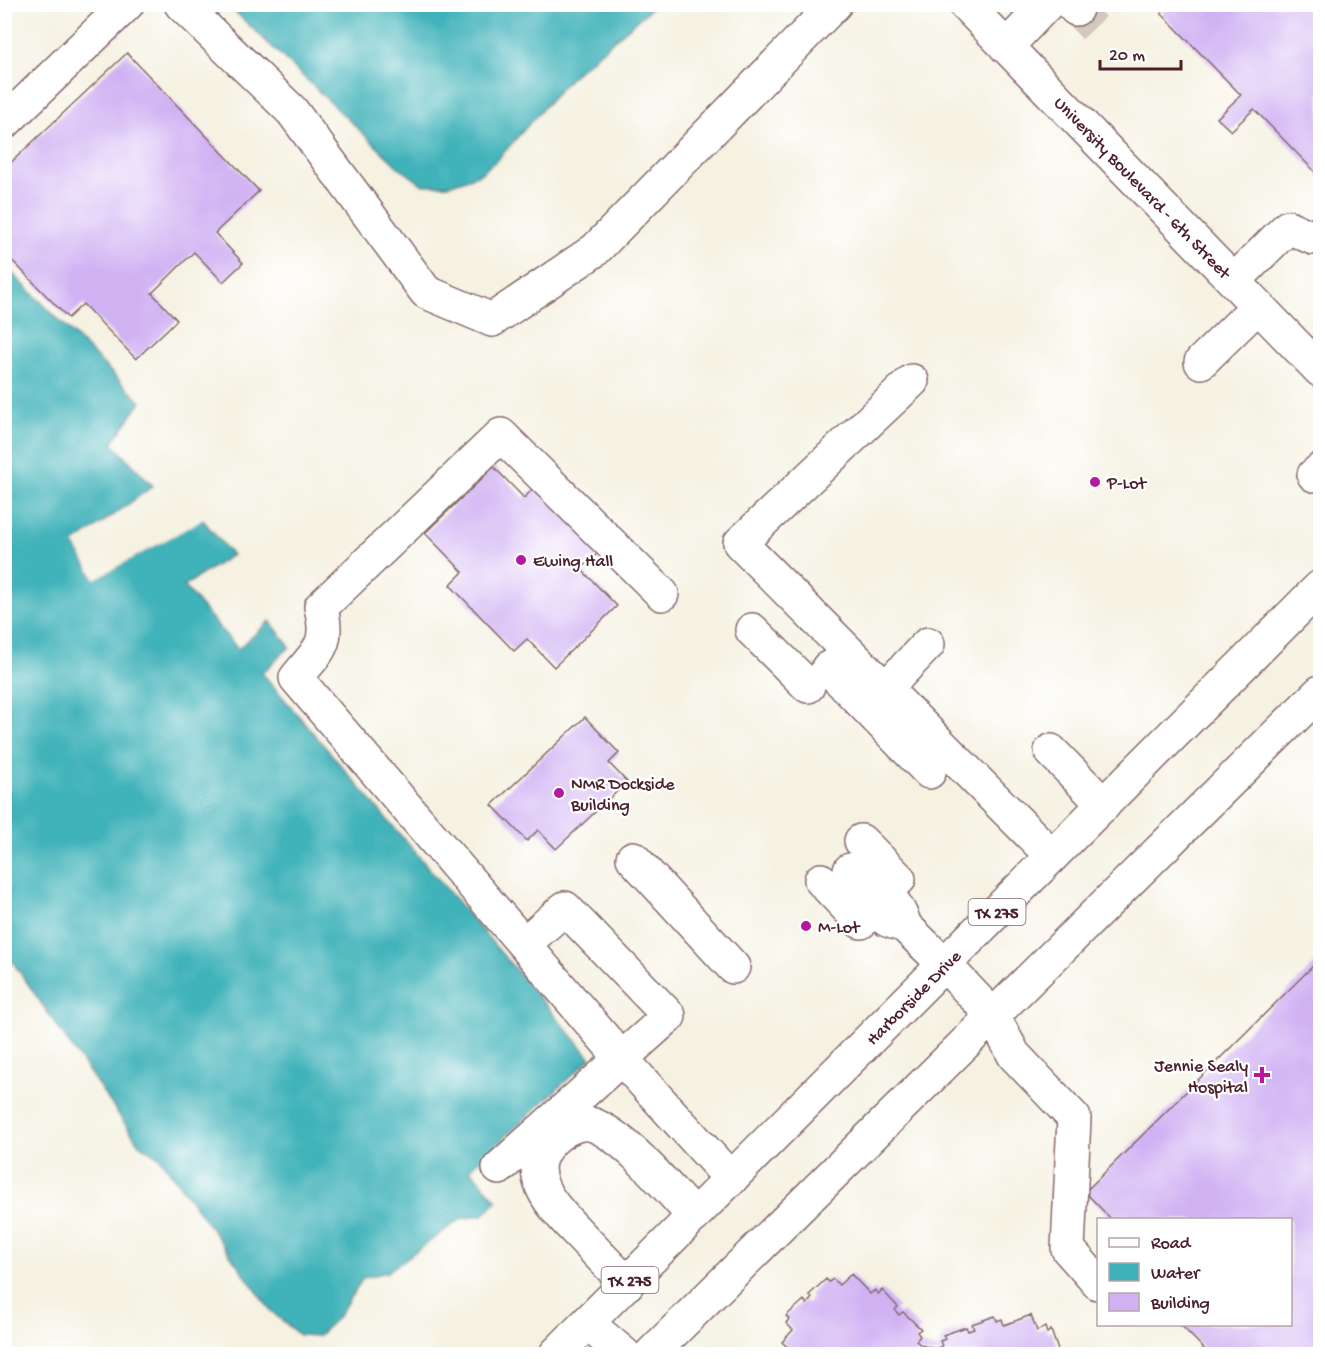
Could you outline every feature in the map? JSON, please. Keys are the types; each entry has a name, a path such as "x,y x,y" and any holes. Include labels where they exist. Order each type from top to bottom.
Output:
{"main road":[{"path":"4,123 127,4"},
{"path":"181,4 292,111 426,292 492,320 595,250 835,4"},
{"name":"University Boulevard - 6th Street","path":"965,4 1320,370"},
{"path":"1006,47 1065,6"},
{"path":"1234,281 1288,227 1313,238 1320,236"},
{"path":"1201,362 1258,306"},
{"path":"912,381 740,543 1052,856"},
{"path":"662,594 501,435 321,607 326,629 323,644 296,678 621,1058 731,1179"},
{"name":"Harborside Drive","path":"556,1354 1320,587"},
{"path":"752,630 818,677 929,772"},
{"path":"885,689 928,644"},
{"path":"651,1354 1320,692"},
{"path":"1051,752 1104,804"},
{"path":"861,841 915,895"},
{"path":"633,858 733,967"},
{"path":"821,880 872,934"},
{"path":"499,1168 669,1016 565,908 524,945"},
{"path":"905,926 993,1016 1014,1055 1074,1118 1068,1249 1097,1282"},
{"path":"627,1284 549,1203 540,1182 539,1160 551,1141 569,1126 593,1124 615,1136 694,1216"},
{"path":"587,1323 624,1354"}],"water":[{"path":"228,5 655,5 569,79 499,158 480,174 449,185 423,185 397,166"},
{"path":"4,265 141,402 112,443 153,486 74,544 95,579 202,519 232,555 184,586 238,649 270,621 290,647 262,673 591,1058 470,1169 497,1201 483,1215 461,1219 387,1272 363,1278 337,1318 318,1336 299,1335 271,1311 160,1158 139,1144 5,951"}],"pier":[{"path":"156,486 78,545 96,575 201,516 206,518 95,579 74,544"}],"building":[{"path":"1170,5 1320,5 1320,177 1254,109 1231,131 1217,118 1241,95 1161,13"},
{"path":"127,53 259,191 215,233 243,263 223,282 194,252 152,293 177,320 136,359 83,304 68,318 4,252 4,169"},
{"name":"Ewing Hall","path":"494,467 524,498 537,485 600,551 581,569 617,606 554,667 527,639 514,651 450,585 463,572 425,533"},
{"name":"NMR Dockside Building","path":"585,717 619,753 609,763 627,782 556,849 538,830 527,841 492,805"},
{"name":"Jennie Sealy Hospital","path":"1320,959 1320,1354 1209,1354 1182,1326 1292,1326 1292,1218 1110,1218 1085,1192"},
{"path":"851,1274 870,1294 875,1290 878,1294 882,1290 898,1307 895,1310 899,1315 903,1312 921,1329 917,1332 920,1336 916,1341 921,1345 935,1349 942,1346 940,1341 945,1339 943,1335 966,1327 968,1331 974,1329 972,1324 995,1316 997,1321 1002,1319 1004,1325 1031,1315 1037,1331 1045,1327 1047,1333 1051,1330 1059,1353 795,1354 782,1342 793,1330 786,1323 789,1319 786,1316 804,1300 807,1304 812,1298 809,1295 826,1279 829,1282 833,1279 839,1285"}],"tunnel":[{"path":"1076,9 1094,28"}],"place":[{"name":"P-Lot","path":"1095,482"},
{"name":"Ewing Hall","path":"521,560"},
{"name":"NMR Dockside Building","path":"559,793"},
{"name":"M-Lot","path":"806,926"},
{"name":"Jennie Sealy Hospital","path":"1262,1075"}]}
